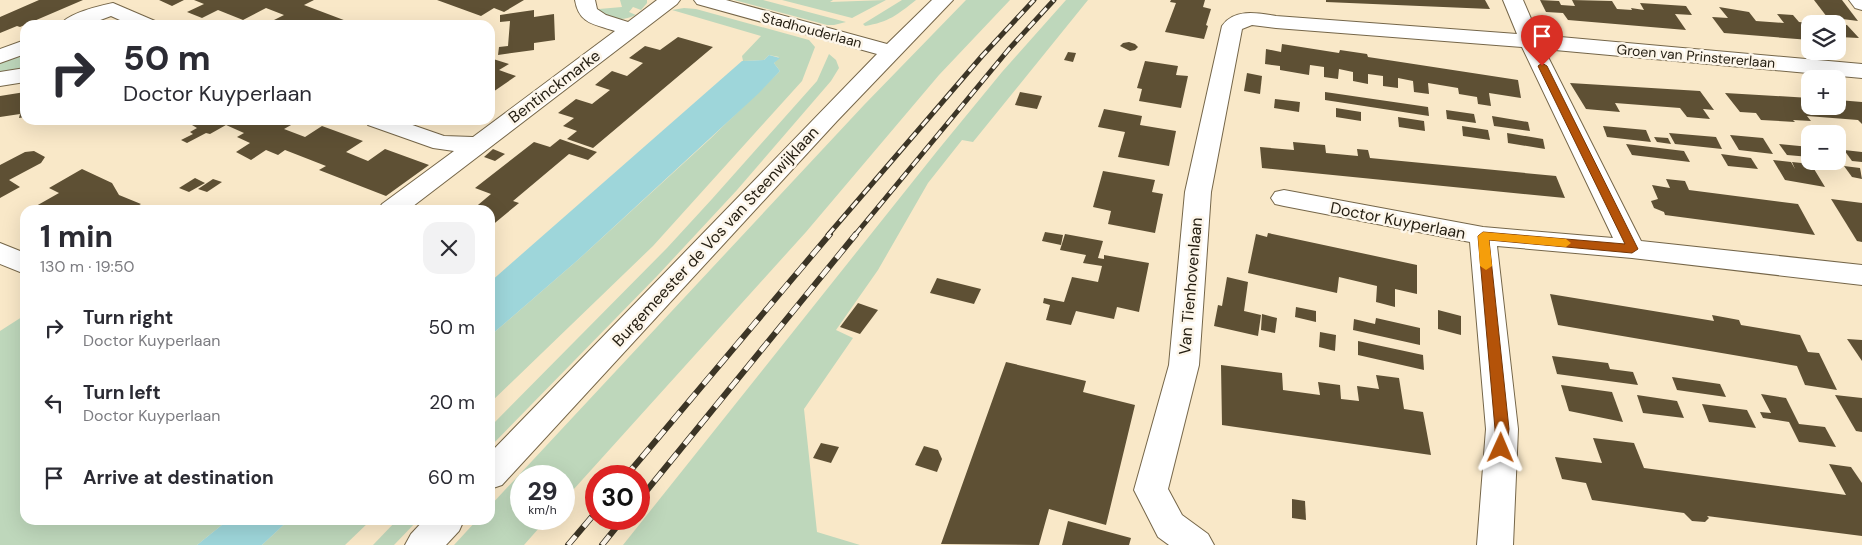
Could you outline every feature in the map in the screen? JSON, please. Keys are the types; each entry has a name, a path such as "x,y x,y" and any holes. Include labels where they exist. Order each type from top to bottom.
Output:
{"street":[{"path":"585,0 587,12 599,19 629,29"},
{"name":"Bentinckmarke","path":"398,205 670,0"},
{"name":"Stadhouderlaan","path":"704,0 891,51"},
{"name":"Burgemeester de Vos van Steenwijklaan","path":"495,470 891,51 943,0"},
{"path":"1513,0 1530,41 1632,249"},
{"path":"1859,0 1862,4"},
{"path":"81,20 99,12 113,9 137,20"},
{"name":"Groen van Prinstererlaan","path":"1248,18 1276,22 1530,41 1862,71"},
{"name":"Van Tienhovenlaan","path":"1196,545 1170,526 1151,490 1184,364 1200,182 1232,26 1248,18"},
{"path":"0,57 20,48"},
{"path":"0,79 20,76"},
{"path":"390,125 441,143 479,144"},
{"name":"Doctor Kuyperlaan","path":"1284,198 1483,236 1632,249 1862,275"},
{"path":"1483,236 1502,429 1495,545"},
{"path":"0,252 20,262"},
{"path":"422,545 441,525"}],"green space":[{"path":"620,0 647,0 647,3 641,10 633,7 629,12 636,15 622,19 599,13 599,9 622,7"},
{"path":"734,0 763,0 846,22 827,25"},
{"path":"782,0 833,0 830,2 886,0 852,18"},
{"path":"902,0 916,0 887,20 865,26 863,24"},
{"path":"966,0 1010,0 939,75 806,232 596,465 585,465 585,477 575,488 575,465 528,465 864,105"},
{"path":"1066,0 1088,0 973,142 962,140 928,183 878,270 836,330 853,338 804,409 817,532 860,545 623,545 635,530 650,530 650,511 1002,72"},
{"path":"696,9 809,40 815,47 802,81 653,246 495,398 495,332 579,259 710,139 780,71 774,63 779,57 769,55 764,60 743,61 742,56 761,36 672,10"},
{"path":"20,52 20,70 0,73 0,62"},
{"path":"829,54 836,60 839,68 831,81 737,190 658,275 495,442 495,422 667,248 817,81"},
{"path":"20,318 20,525 222,525 197,545 0,545 0,331"},
{"path":"510,485 510,530 537,530 524,545 454,545 472,525 495,525 495,501"},
{"path":"284,525 366,525 345,545 262,545"},
{"path":"392,525 413,525 394,545 373,545"}],"water":[{"path":"769,55 780,58 774,63 780,71 759,93 579,259 495,332 495,278 742,61 764,60"},
{"path":"222,525 284,525 262,545 197,545"}],"building":[{"path":"39,0 83,0 36,20 20,20 20,27 17,26 0,33 0,17"},
{"path":"159,0 184,0 172,6"},
{"path":"194,0 314,0 304,5 344,20 274,20 284,15 266,8 243,20 218,10 202,18 187,12 204,4"},
{"path":"437,0 524,0 504,12 494,8 481,16"},
{"path":"1171,0 1205,0 1203,7 1211,9 1204,39 1165,32 1176,3 1170,2"},
{"path":"1326,0 1485,0 1490,9 1326,2"},
{"path":"1540,0 1559,1 1561,5 1575,6 1572,0 1612,1 1617,9 1632,10 1631,8 1644,10 1640,3 1686,6 1692,15 1675,14 1686,30 1568,20 1563,13 1546,12"},
{"path":"1814,0 1842,0 1858,21 1846,19 1846,15 1825,15"},
{"path":"1719,7 1749,12 1756,21 1784,23 1777,14 1793,15 1801,22 1801,39 1724,33 1712,17 1728,18"},
{"path":"534,10 534,17 554,14 555,40 534,43 534,50 498,55 499,47 508,46 510,21 500,22 500,15"},
{"path":"1846,25 1847,25 1859,38 1846,37"},
{"path":"678,37 713,47 593,148 567,139 577,131 563,126 574,118 558,113 576,99 592,104 610,90 595,85 612,71 627,76 643,63 629,58 645,46 660,50"},
{"path":"1129,42 1138,47 1130,51 1120,46 1123,43"},
{"path":"1282,44 1339,53 1340,50 1367,54 1368,57 1518,80 1521,98 1489,93 1491,106 1478,104 1477,97 1459,94 1458,88 1428,83 1429,94 1414,92 1413,81 1398,78 1398,88 1383,86 1383,76 1368,74 1368,84 1353,81 1353,72 1339,69 1338,79 1324,77 1324,67 1310,65 1309,75 1280,70 1280,66 1265,64 1266,49 1281,52"},
{"path":"1068,52 1076,53 1073,62 1064,60"},
{"path":"495,60 509,64 499,70 516,76 495,91"},
{"path":"1145,61 1178,66 1176,75 1188,76 1181,108 1139,101 1142,89 1137,88"},
{"path":"1247,73 1262,76 1260,94 1244,91"},
{"path":"1570,83 1700,91 1714,110 1703,109 1710,119 1687,117 1680,108 1615,103 1620,112 1586,109"},
{"path":"1020,92 1042,96 1037,109 1015,105"},
{"path":"1325,92 1428,107 1429,116 1325,100"},
{"path":"20,93 20,114 0,117 0,96"},
{"path":"1725,93 1801,97 1801,115 1846,115 1846,101 1862,102 1862,124 1858,120 1807,116 1811,121 1761,120 1756,113 1740,112"},
{"path":"1275,99 1300,102 1299,112 1274,108"},
{"path":"1336,108 1361,112 1361,121 1336,117"},
{"path":"1104,109 1142,116 1140,125 1176,131 1169,166 1118,157 1125,132 1098,127"},
{"path":"1446,110 1474,114 1476,123 1447,119"},
{"path":"1492,116 1528,122 1530,131 1494,126"},
{"path":"1398,117 1424,121 1425,131 1399,127"},
{"path":"192,125 226,125 187,143 181,140 193,134 190,132 197,128"},
{"path":"226,125 291,125 284,129 305,137 322,126 363,141 346,152 368,161 385,149 429,165 386,196 319,170 326,166 285,150 278,155 266,150 251,160 236,152 250,143 237,137 244,133"},
{"path":"1462,126 1488,130 1490,140 1463,136"},
{"path":"1603,126 1646,130 1651,142 1607,137"},
{"path":"1507,133 1543,139 1545,149 1508,143"},
{"path":"1669,133 1716,137 1722,149 1675,144"},
{"path":"1730,135 1763,138 1773,154 1739,150"},
{"path":"1654,137 1668,138 1671,144 1657,142"},
{"path":"560,139 597,152 588,160 569,154 513,201 519,203 495,223 495,205 478,205 491,194 475,188 534,142 550,147"},
{"path":"1293,142 1325,145 1326,153 1358,156 1357,149 1368,150 1370,158 1556,176 1565,198 1262,168 1260,147 1294,150"},
{"path":"1626,144 1684,151 1690,162 1632,155"},
{"path":"1779,144 1801,146 1801,156 1787,155"},
{"path":"493,149 505,154 495,161 484,157"},
{"path":"1846,150 1862,152 1862,162 1852,161"},
{"path":"34,151 45,157 41,163 9,180 20,187 0,198 0,165 25,152"},
{"path":"1721,154 1751,158 1758,169 1728,166"},
{"path":"1773,160 1791,162 1795,169 1792,162 1801,163 1801,170 1815,170 1825,187 1785,180"},
{"path":"1846,166 1860,168 1862,179 1852,177"},
{"path":"82,169 112,183 119,195 141,204 38,205 59,193 49,188"},
{"path":"1103,171 1155,180 1152,192 1163,194 1155,233 1108,224 1111,211 1093,207"},
{"path":"195,178 205,183 189,192 179,188"},
{"path":"213,179 222,182 207,192 198,189"},
{"path":"1666,179 1685,181 1689,190 1798,204 1815,235 1665,215 1664,212 1654,208 1651,201 1658,199 1652,185 1670,188"},
{"path":"1831,199 1862,203 1862,242 1857,241"},
{"path":"1045,232 1063,235 1061,245 1042,241"},
{"path":"1268,233 1417,265 1417,294 1395,289 1395,307 1376,302 1377,286 1339,277 1337,293 1248,273 1256,234 1267,237"},
{"path":"1065,234 1103,241 1098,258 1104,259 1104,255 1149,263 1139,312 1117,307 1114,319 1076,311 1071,325 1046,320 1050,305 1043,303 1044,298 1064,302 1072,277 1098,282 1102,266 1083,263 1086,255 1060,250"},
{"path":"1227,277 1248,282 1244,311 1261,315 1258,336 1214,326 1218,305 1222,306"},
{"path":"937,278 981,289 974,304 930,293"},
{"path":"1550,294 1714,321 1712,315 1739,320 1741,325 1800,335 1808,352 1819,353 1837,390 1805,385 1797,366 1558,325"},
{"path":"858,303 878,310 860,334 840,327"},
{"path":"1296,307 1316,311 1316,322 1295,317"},
{"path":"1438,310 1461,316 1461,335 1438,329"},
{"path":"1262,314 1277,318 1275,333 1261,330"},
{"path":"1376,318 1420,328 1420,345 1353,330 1354,319 1375,324"},
{"path":"1320,332 1336,335 1335,351 1319,347"},
{"path":"1847,339 1862,340 1862,361"},
{"path":"1358,341 1423,355 1424,370 1358,355"},
{"path":"1552,356 1608,363 1610,369 1633,372 1638,385 1557,374"},
{"path":"1006,362 1086,381 1083,392 1135,405 1106,525 1049,509 1039,545 941,544"},
{"path":"1221,365 1282,373 1283,390 1320,395 1318,382 1340,385 1341,399 1359,401 1357,386 1379,389 1376,375 1399,378 1404,409 1423,412 1431,455 1222,425"},
{"path":"1672,377 1720,384 1726,397 1677,390"},
{"path":"1561,385 1612,392 1623,422 1569,411"},
{"path":"1761,394 1786,398 1799,424 1825,427 1836,447 1799,442 1789,422 1763,418 1760,412 1771,413"},
{"path":"1637,395 1677,401 1684,418 1643,413"},
{"path":"1835,395 1862,398 1862,432 1856,431"},
{"path":"1702,404 1747,410 1756,428 1709,422"},
{"path":"1593,438 1634,443 1644,468 1846,495 1829,464 1851,467 1862,483 1862,536 1707,516 1709,518 1705,522 1692,521 1684,513 1592,500 1586,483 1562,479 1555,457 1602,463"},
{"path":"821,443 839,447 831,463 813,458"},
{"path":"924,446 938,450 942,459 937,472 915,465"},
{"path":"1292,499 1305,501 1306,520 1292,518"},
{"path":"1068,521 1131,538 1129,545 1062,545"}],"railway":[{"path":"828,235 982,56 1034,0"},
{"path":"855,235 1009,49 1054,0"},
{"path":"635,465 830,234"},
{"path":"650,487 856,234"},
{"path":"568,545 585,525"},
{"path":"602,545 614,530"}],"slow traffic":[{"path":"1486,266 1483,236 1566,243"}],"route":[{"path":"1501,448 1502,429 1483,236 1632,249 1542,66"}]}
